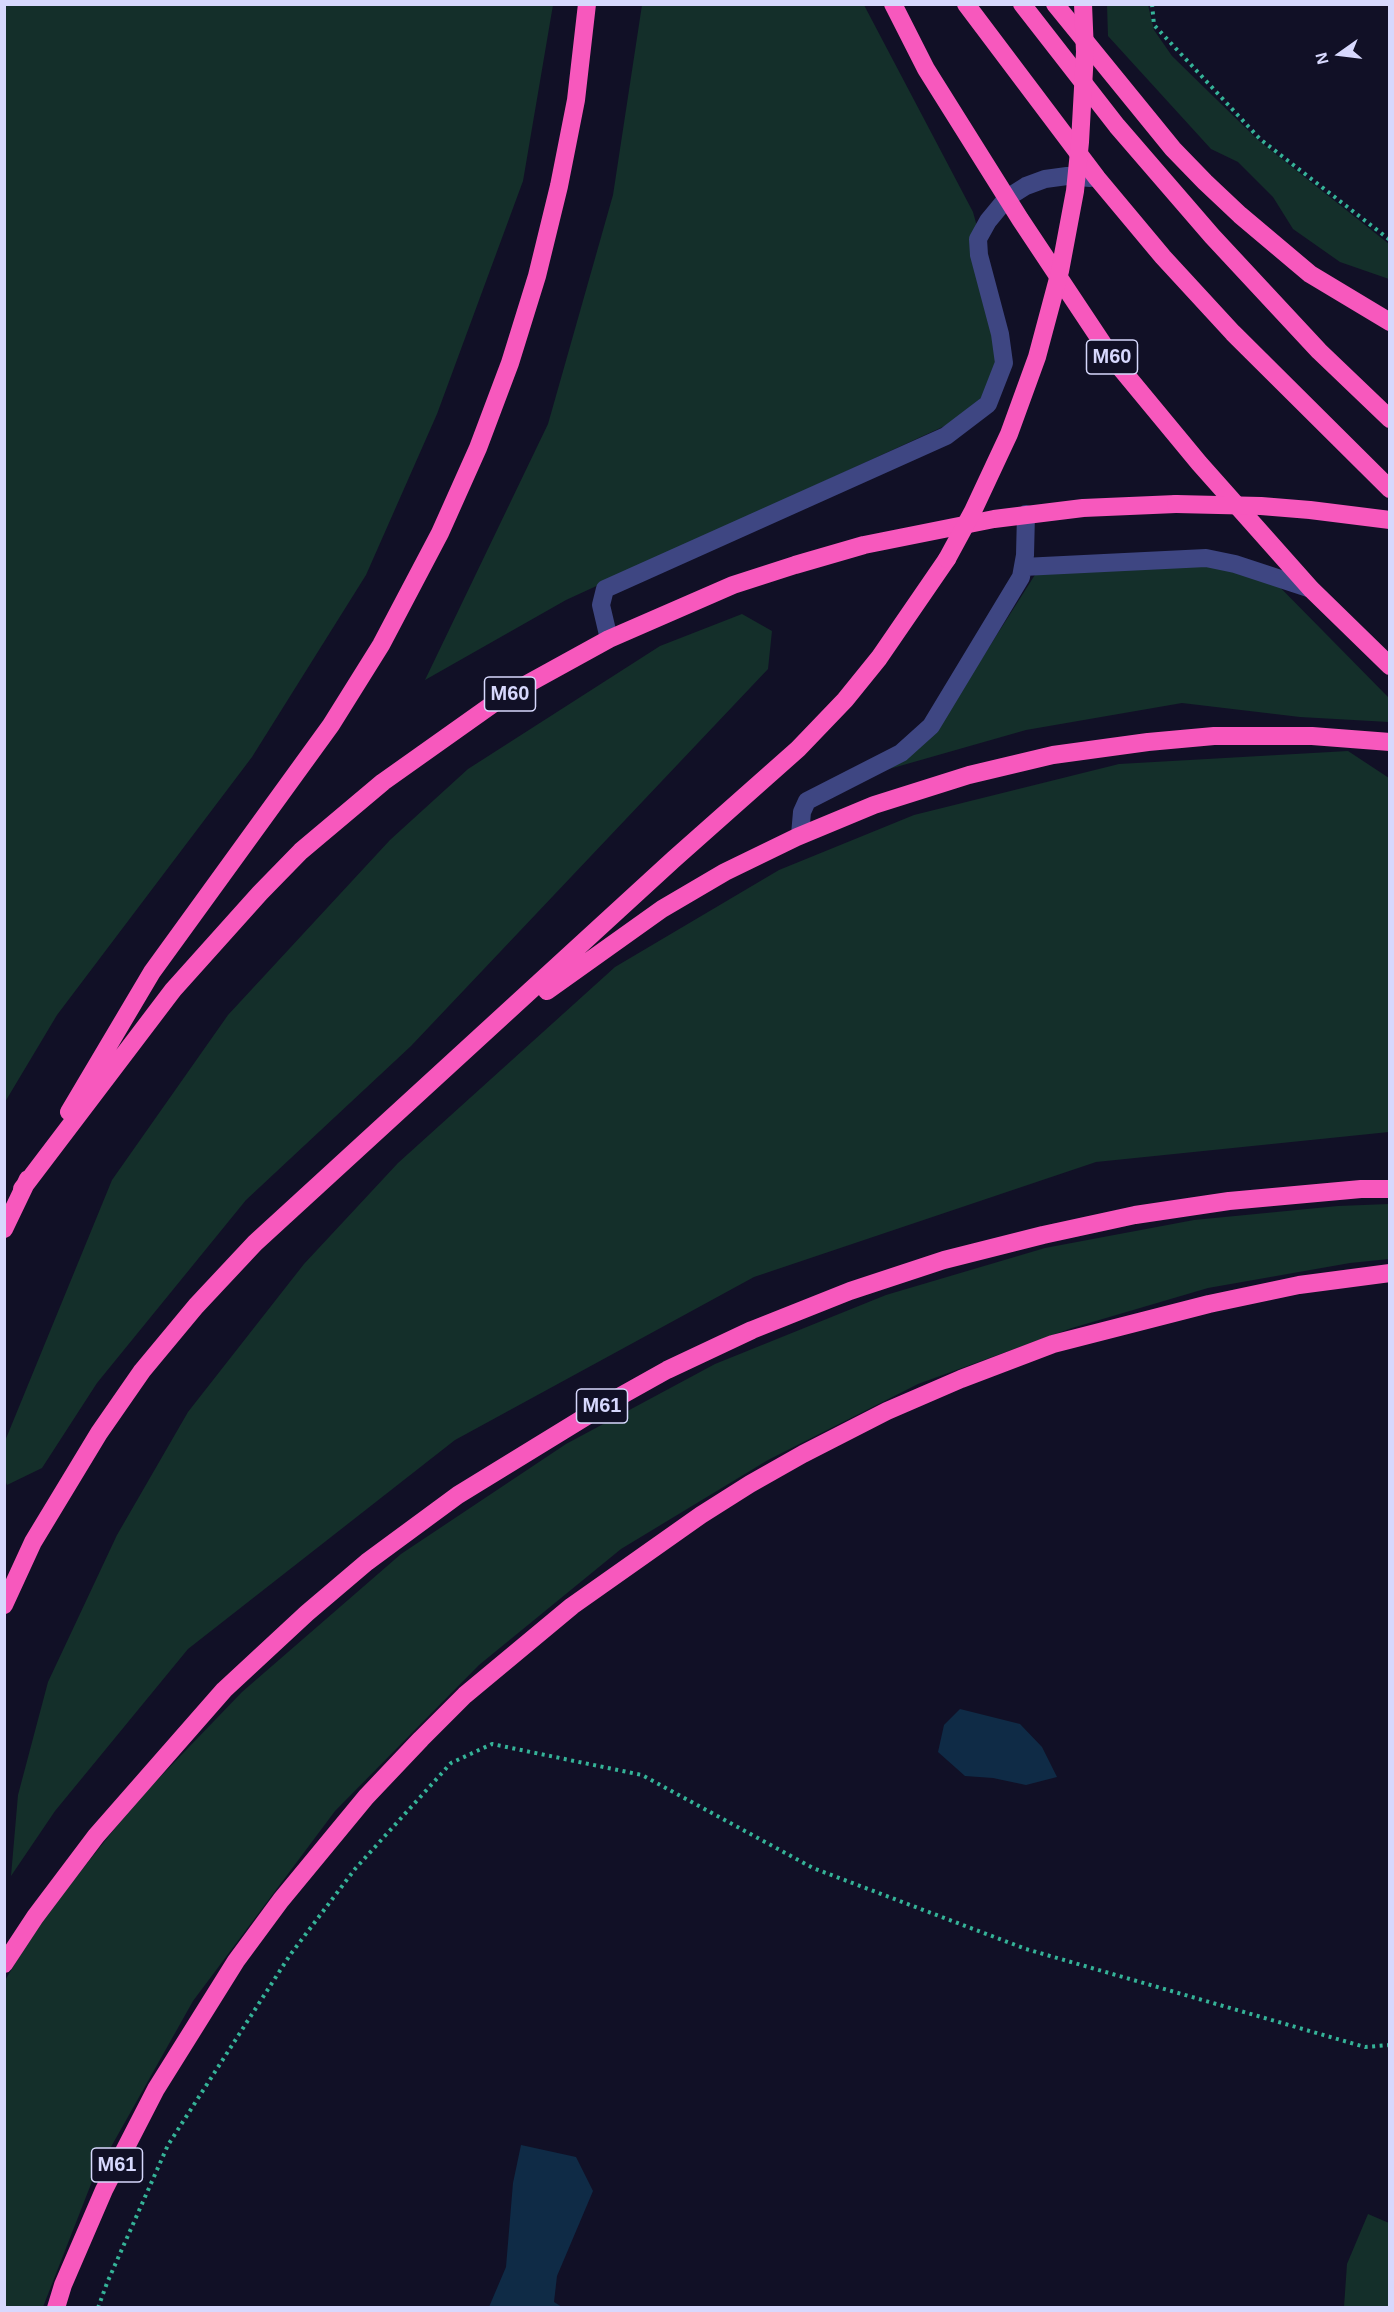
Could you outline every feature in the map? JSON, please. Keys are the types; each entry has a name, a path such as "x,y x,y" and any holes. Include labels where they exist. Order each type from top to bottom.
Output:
{"highway":[{"path":"4,1229 22,1189 152,972 331,725 381,645 440,533 482,437 510,363 537,276 559,186 576,100 587,4"},
{"name":"M60","path":"893,4 926,69 1007,198 1113,359 1199,463 1311,589 1389,666"},
{"path":"966,4 1097,178 1163,257 1233,333 1389,489"},
{"path":"1022,4 1118,126 1212,236 1319,351 1389,419"},
{"path":"1055,4 1173,148 1247,222 1310,274 1389,322"},
{"path":"4,1605 33,1542 99,1433 142,1371 196,1306 255,1243 798,749 845,700 879,658 946,560 973,511 1009,434 1037,357 1058,282 1075,191 1080,142 1085,52 1083,4"},
{"name":"M60","path":"22,1189 173,990 227,927 301,851 383,782 452,731 500,699 609,639 733,585 795,565 864,545 930,530 1026,514 1083,508 1176,504 1261,506 1389,520"},
{"path":"486,1034 662,909 725,872 800,835 874,805 969,775 1053,755 1148,742 1214,736 1312,736 1389,741"},
{"name":"M61","path":"4,1964 35,1917 96,1836 216,1699 240,1675 367,1562 458,1495 608,1403 668,1370 752,1330 850,1291 944,1260 1043,1234 1135,1215 1229,1201 1361,1189 1389,1189"},
{"name":"M61","path":"56,2307 63,2285 104,2190 156,2089 236,1961 280,1900 366,1797 421,1739 465,1695 572,1606 701,1515 750,1484 803,1454 877,1417 961,1379 1053,1344 1209,1304 1299,1285 1389,1273"}],"lane":[{"path":"609,639 601,605 605,589 946,436 988,404 1004,363 1000,334 979,255 978,239 988,221 1007,198 1026,186 1045,179 1067,176 1097,178"},
{"path":"800,835 802,812 807,801 901,753 932,726 1021,577 1026,555 1026,514"},
{"path":"1023,567 1206,558 1235,564 1311,589"}],"path":[{"path":"1152,4 1154,25 1260,139 1389,240"},
{"path":"98,2307 168,2145 291,1955 355,1869 451,1763 492,1744 642,1775 813,1868 1026,1949 1365,2047 1389,2045"}],"green space":[{"path":"5,4 553,5 523,181 437,414 366,575 252,757 57,1015 5,1102"},
{"path":"642,5 864,5 973,212 1006,331 997,385 949,424 566,600 425,680 548,424 613,195"},
{"path":"1107,5 1148,5 1154,30 1172,56 1258,140 1389,244 1389,279 1340,262 1293,229 1273,197 1238,162 1211,149 1108,36"},
{"path":"1220,552 1261,568 1389,698 1389,722 1300,717 1182,703 1026,730 826,787 937,729 1045,559"},
{"path":"742,614 772,631 768,669 411,1046 246,1200 97,1383 42,1468 7,1485 5,1441 112,1180 228,1015 390,840 468,769 660,646"},
{"path":"1348,751 1389,778 1389,1132 1096,1162 754,1277 455,1440 188,1649 55,1811 11,1876 18,1795 48,1682 117,1535 188,1412 304,1264 398,1163 615,967 779,870 914,815 1119,764"},
{"path":"1389,1204 1389,1259 1350,1263 1208,1288 1072,1328 918,1384 768,1460 621,1549 479,1665 335,1811 193,2001 93,2179 43,2307 5,2307 4,1982 41,1921 136,1802 242,1692 401,1554 566,1444 715,1364 886,1295 1045,1248 1194,1220 1338,1206"},
{"path":"1368,2214 1389,2223 1389,2307 1344,2307 1347,2264"}],"water":[{"path":"960,1709 1020,1724 1042,1747 1057,1777 1026,1785 993,1778 965,1776 938,1752 944,1725"},
{"path":"521,2145 576,2157 593,2191 557,2276 554,2302 562,2307 489,2307 506,2267 513,2183"}]}
